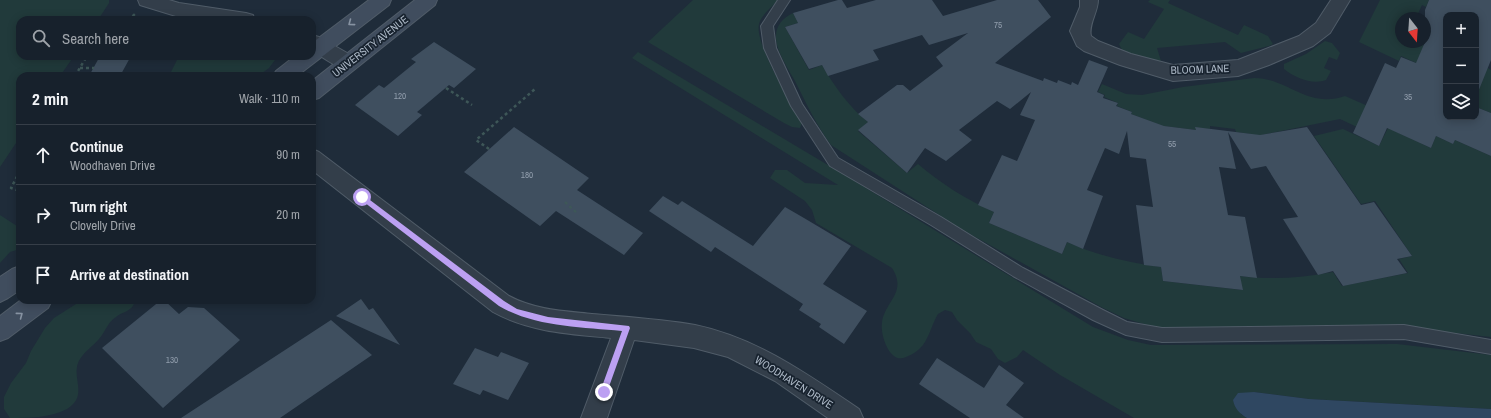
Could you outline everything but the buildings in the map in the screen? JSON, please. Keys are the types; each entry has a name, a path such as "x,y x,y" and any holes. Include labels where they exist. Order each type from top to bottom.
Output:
{"main road":[{"path":"316,48 382,0"},
{"name":"UNIVERSITY AVENUE","path":"316,89 428,0"},
{"path":"288,72 301,60"},
{"path":"0,291 16,279"},
{"path":"0,330 35,304"}],"street":[{"path":"147,0 179,10 219,16"},
{"name":"BLOOM LANE","path":"1089,0 1089,7 1080,31 1084,41 1091,46 1127,60 1173,73 1238,68 1262,60 1306,41 1323,28 1341,0"},
{"path":"316,51 349,63"},
{"name":"WOODHAVEN DRIVE","path":"316,161 509,309 541,319 692,336 727,344 770,365 850,418"},
{"path":"594,418 626,328"}],"lane":[{"path":"784,0 767,26 770,48 797,106 834,162 936,221 1018,272 1098,315 1126,328 1162,335 1404,332 1491,347"}],"path":[{"path":"78,72 85,60"},
{"path":"80,68 94,68"},
{"path":"446,88 472,105"},
{"path":"490,149 476,140 535,89"},
{"path":"16,180 11,188 16,190"},
{"path":"565,202 577,214"}],"green space":[{"path":"0,0 109,0 109,3 101,16 16,16 16,60 71,60 63,72 16,72 16,143 0,167"},
{"path":"693,0 778,0 762,17 759,24 759,33 762,45 775,74 802,123 800,128 792,127 784,123 648,42"},
{"path":"1150,0 1170,0 1168,3 1238,35 1244,25 1268,36 1273,44 1241,53 1225,42 1157,48 1161,61 1147,59 1123,52 1119,44 1128,32 1144,39 1164,9 1148,2"},
{"path":"1380,0 1429,0 1426,7 1422,5 1419,12 1395,12 1395,48 1427,48 1436,52 1429,69 1401,56 1399,61 1359,42"},
{"path":"793,13 798,23 785,27 809,70 822,65 843,96 868,122 858,131 907,173 918,164 954,191 994,212 989,223 1062,254 1067,242 1089,251 1113,258 1161,267 1163,281 1242,290 1240,276 1286,278 1333,272 1342,286 1408,273 1399,259 1412,256 1375,201 1361,204 1314,136 1343,129 1379,146 1388,128 1431,148 1436,136 1453,144 1455,140 1491,156 1491,337 1402,327 1291,326 1164,330 1124,318 1103,308 961,229 831,145 812,114 784,61 777,44 776,35 780,23"},
{"path":"1325,41 1332,43 1340,53 1337,60 1329,57 1324,68 1331,71 1326,80 1316,82 1304,80 1284,69 1284,64 1306,54"},
{"path":"638,52 843,174 1093,327 1128,340 1151,345 1397,344 1491,355 1491,409 1309,399 1254,392 1241,414 1247,418 1134,418 1060,375 1023,350 1017,357 1005,363 998,359 991,349 976,342 952,312 945,310 938,314 920,349 906,357 895,357 887,348 884,341 882,328 884,316 896,291 896,277 892,268 816,223 812,210 805,201 770,178 775,170 787,170 805,183 838,185 632,58"},
{"path":"177,60 275,60 269,68 264,72 171,72"},
{"path":"1488,68 1491,70 1491,113 1479,108 1479,69"},
{"path":"1254,78 1266,79 1308,96 1320,99 1332,99 1345,96 1377,110 1372,134 1340,119 1251,137 1251,134 1236,132 1235,129 1210,126 1210,129 1196,128 1196,130 1163,126 1131,114 1132,112 1117,106 1118,103 1104,97 1105,95 1098,92 1102,84 1126,94 1142,95 1183,87"},
{"path":"0,215 16,225 16,250 10,252 0,263"},
{"path":"76,304 134,304 130,309 113,319 99,339 84,353 80,359 77,365 78,392 74,404 60,412 46,416 32,418 10,418 4,409 4,397 11,383 26,363 31,351 45,328 54,318"}],"water":[{"path":"1254,392 1309,399 1491,409 1491,418 1247,418 1238,410 1233,400 1238,393"}],"route":[{"path":"362,197 509,309 535,318 626,328 604,392"}]}
